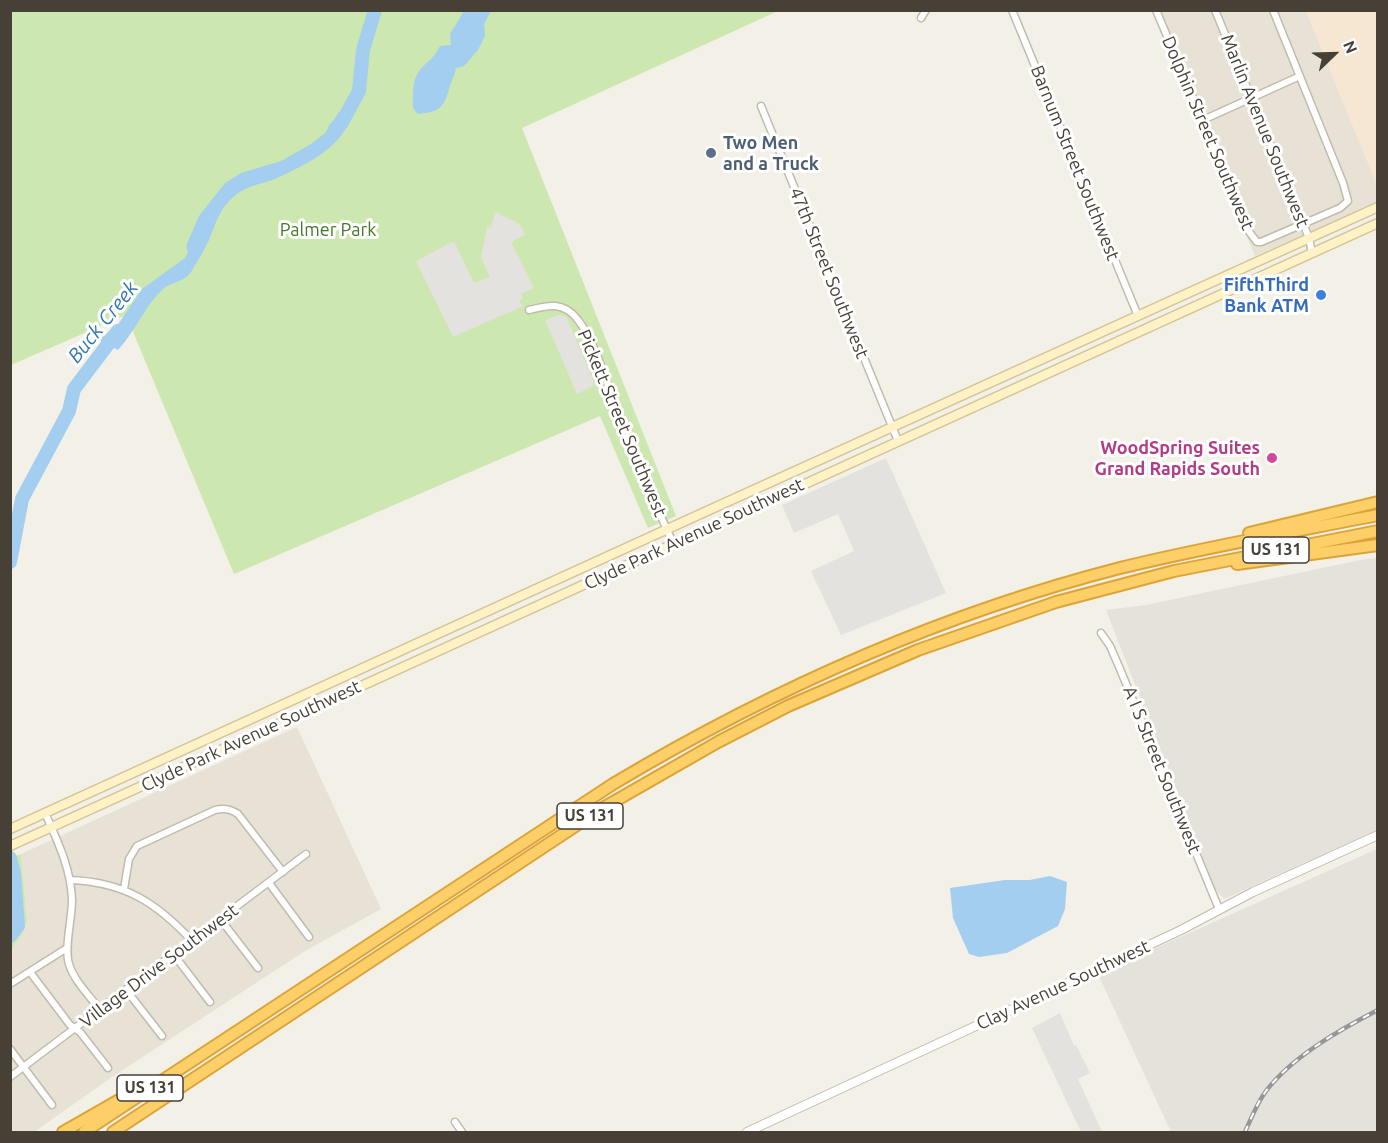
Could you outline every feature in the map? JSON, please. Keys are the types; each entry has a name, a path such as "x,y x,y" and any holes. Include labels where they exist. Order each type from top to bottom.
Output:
{"highway":[{"path":"1121,568 1272,527 1377,502"},
{"name":"US 131","path":"84,1132 594,796 720,723 791,688 909,637 1021,598 1121,568 1377,515"},
{"name":"US 131","path":"115,1132 601,809 728,737 825,689 918,650 1056,602 1174,571 1377,531"},
{"path":"1174,571 1285,559 1377,545"},
{"path":"63,1132 217,1044"}],"main road":[{"name":"Clyde Park Avenue Southwest","path":"10,829 1377,207"},
{"name":"Clyde Park Avenue Southwest","path":"10,846 1377,223"},
{"path":"1026,383 1050,366 1051,359 1048,356"},
{"path":"600,560 606,574"},
{"path":"418,643 424,657"},
{"path":"239,725 245,738"}],"street":[{"path":"921,18 926,10"},
{"name":"Barnum Street Southwest","path":"1012,10 1138,316"},
{"name":"Dolphin Street Southwest","path":"1156,10 1254,240 1261,242 1303,224"},
{"name":"Marlin Avenue Southwest","path":"1215,10 1309,238 1312,253"},
{"path":"1273,10 1343,183 1348,201 1340,208 1303,224"},
{"path":"1203,120 1300,76"},
{"name":"47th Street Southwest","path":"761,106 898,441"},
{"name":"Pickett Street Southwest","path":"529,310 550,304 559,306 578,320 591,345 640,471 673,543"},
{"name":"A I S Street Southwest","path":"1101,633 1110,646 1120,669 1218,909"},
{"path":"124,889 129,859 137,846 222,808 238,814 283,872"},
{"path":"45,813 63,855 70,880 72,919 67,948 69,963 72,972 100,1010"},
{"name":"Clay Avenue Southwest","path":"747,1132 1147,946 1218,909 1377,835"},
{"name":"Village Drive Southwest","path":"10,1077 306,854"},
{"path":"70,880 90,881 124,889 166,914 192,941"},
{"path":"269,883 309,937"},
{"path":"221,920 258,968"},
{"path":"10,984 67,948"},
{"path":"174,955 210,1002"},
{"path":"30,972 70,1025 76,1029 108,1068"},
{"path":"127,991 162,1036"},
{"path":"10,1049 52,1105"},
{"path":"455,1122 462,1132"}],"shaded area":[{"path":"1154,11 1306,11 1377,185 1377,203 1255,256"},
{"path":"1306,11 1377,11 1377,185"},
{"path":"495,212 520,224 525,235 511,242 534,288 521,294 523,298 519,301 523,306 453,337 416,261 454,241 474,283 490,277 481,257 487,227 491,228"},
{"path":"558,315 566,316 595,385 577,394 545,320"},
{"path":"886,458 946,593 841,635 811,571 854,551 838,514 794,533 782,505"},
{"path":"1377,558 1377,830 1224,899 1215,889 1106,610 1146,605"},
{"path":"297,727 381,909 305,951 115,1075 34,1132 11,1132 11,949 20,938 27,921 21,854"},
{"path":"1377,849 1377,1132 1171,1132 1098,974"},
{"path":"1060,1013 1074,1046 1076,1045 1090,1073 1078,1079 1102,1132 1081,1132 1032,1028"}],"green space":[{"name":"Palmer Park","path":"11,11 778,11 522,128 676,516 648,528 600,416 234,574 126,315 11,365"},
{"path":"21,854 27,921 20,938 11,949 11,858"}],"water":[{"path":"464,11 491,11 484,24 485,36 478,50 464,66 456,68 443,104 432,112 418,114 413,104 416,77 440,46 451,45 450,34"},
{"path":"339,112 351,117 339,138 330,147 320,155 275,179 246,189 226,204 191,272 164,288 157,295 118,350 99,340 119,323 142,289 185,258 188,252 186,246 199,216 225,183 241,173 281,161 311,144 325,133"},
{"path":"1050,876 1067,882 1065,909 1058,926 1007,953 979,957 969,954 953,918 950,888"}],"waterway":[{"name":"Buck Creek","path":"335,129 341,124 359,91 363,50 375,10"},
{"name":"Buck Creek","path":"10,562 22,499 69,411 74,389 118,331"},
{"name":"Buck Creek","path":"10,858 14,874 18,926 10,936"}],"railway":[{"path":"1245,1132 1263,1096 1289,1067 1332,1035 1378,1010"}],"place":[{"name":"Two Men and a Truck","path":"711,153"},
{"name":"FifthThird Bank ATM","path":"1321,295"},
{"name":"WoodSpring Suites Grand Rapids South","path":"1272,458"}]}
